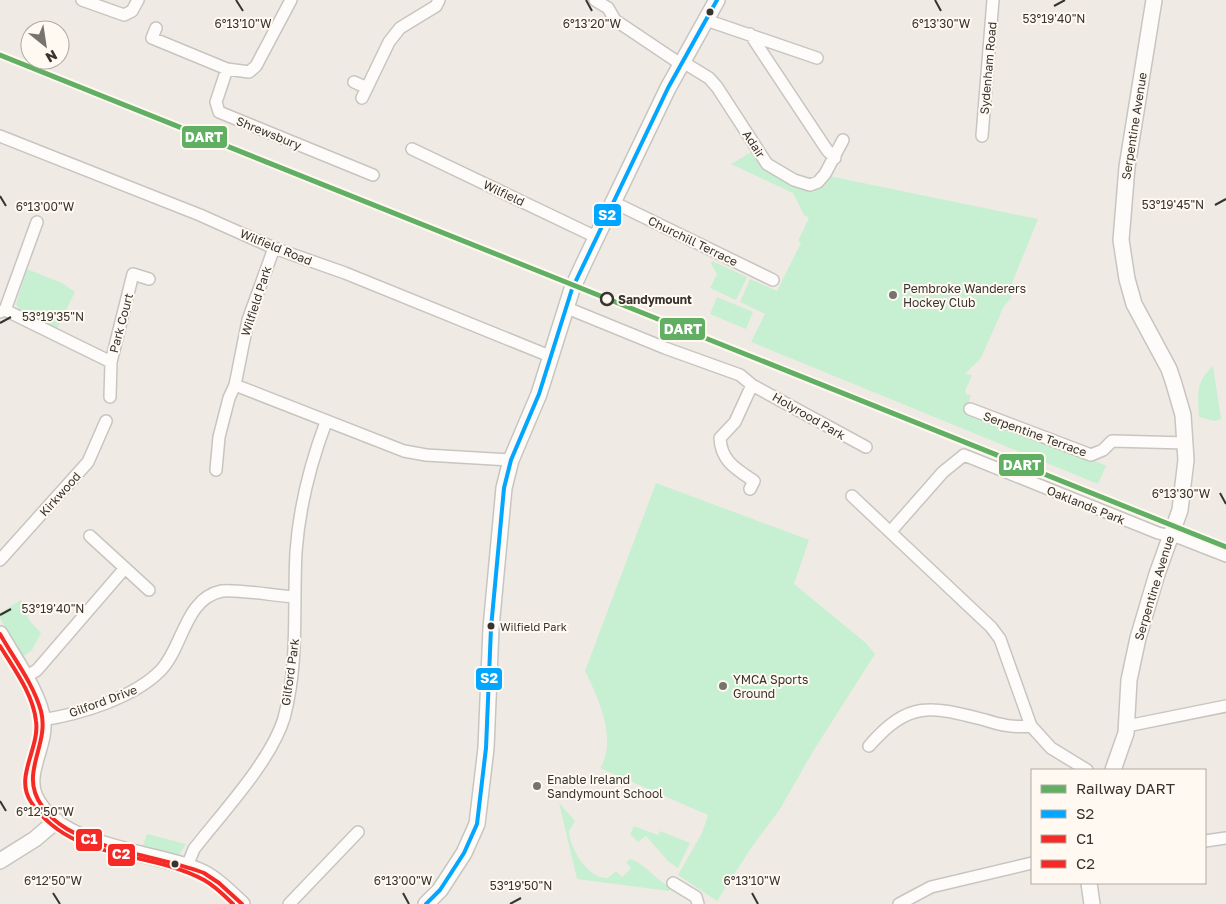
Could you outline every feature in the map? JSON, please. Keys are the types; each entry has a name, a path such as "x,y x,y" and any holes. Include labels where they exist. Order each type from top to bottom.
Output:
{"street":[{"path":"82,0 124,15 132,11 138,0"},
{"path":"156,28 152,38 227,69 248,72 256,66 290,0"},
{"path":"354,82 364,93 388,42 400,28 436,6 439,0"},
{"name":"Adair","path":"595,0 608,8 615,20 709,78 718,87 772,169 810,185 818,182 835,158 843,140"},
{"path":"426,904 440,890 477,824 486,748 491,628 502,508 511,460 539,394 572,289 668,88 717,0"},
{"name":"Sydenham Road","path":"982,136 993,0"},
{"name":"Serpentine Avenue","path":"1113,769 1127,726 1129,680 1138,638 1181,503 1186,443 1183,415 1169,369 1134,304 1127,279 1121,240 1127,167 1154,0"},
{"path":"706,20 817,58"},
{"path":"750,34 827,150 835,158"},
{"name":"Shrewsbury","path":"227,69 216,102 218,112 365,175"},
{"name":"Wilfield Road","path":"0,136 190,212 274,248 345,274 552,357"},
{"name":"Wilfield","path":"412,149 596,237"},
{"name":"Churchill Terrace","path":"613,202 774,280"},
{"name":"Park Court","path":"37,222 3,311 111,362 134,274 149,279"},
{"name":"Wilfield Park","path":"216,470 220,437 229,398 235,385 248,320 274,248"},
{"name":"Holyrood Park","path":"566,308 665,348 740,375 752,385 866,447"},
{"path":"110,397 111,362"},
{"path":"235,385 404,452 511,460"},
{"path":"750,489 754,481 728,464 720,448 720,438 734,422 752,385"},
{"name":"Serpentine Terrace","path":"970,409 1091,455 1103,450 1112,441 1186,443"},
{"name":"Kirkwood","path":"0,560 88,462 106,421"},
{"name":"Gilford Park","path":"186,866 194,849 265,756 284,718 296,635 294,597 296,549 303,503 326,422"},
{"name":"Oaklands Park","path":"891,531 943,472 964,455 1101,511 1169,536"},
{"path":"852,496 991,627 1000,639 1030,726 1051,748 1085,769"},
{"path":"90,536 149,590"},
{"path":"1169,536 1226,556"},
{"path":"24,678 37,670 125,568"},
{"name":"Gilford Drive","path":"42,720 77,712 142,687 162,669 177,646 191,614 204,600 222,591 294,597"},
{"path":"0,634 39,706 43,729 31,784 38,803 56,821 73,832 99,842 186,866 205,874 242,904"},
{"path":"1127,726 1226,706"},
{"path":"869,746 898,718 920,709 953,712 1014,728 1030,726"},
{"path":"0,861 35,840 56,821"},
{"path":"289,904 358,832"},
{"path":"1206,841 1226,838"},
{"path":"902,903 931,887 1031,863"},
{"path":"673,883 696,897 698,904"},
{"path":"1088,884 1092,904"}],"green space":[{"name":"Pembroke Wanderers Hockey Club","path":"753,151 766,170 800,186 829,176 1038,219 1012,283 1011,298 1004,306 981,358 965,374 972,375 965,391 967,395 971,395 966,412 1106,466 1098,484 751,342 765,314 740,302 750,279 777,291 801,243 798,241 809,218 804,215 793,193 731,164"},
{"path":"712,261 747,277 736,300 710,288 717,274 711,264"},
{"path":"27,269 62,283 75,292 57,329 21,313 16,304"},
{"path":"717,297 753,312 746,329 710,314"},
{"path":"1213,366 1221,419 1214,421 1199,417 1198,401 1200,383"},
{"name":"YMCA Sports Ground","path":"656,483 809,540 794,584 866,643 875,654 812,753 780,809 751,848 717,901 678,875 702,833 708,815 600,768 605,757 607,732 600,706 585,671"},
{"path":"21,600 29,620 41,633 32,650 21,658 0,618 0,613"},
{"path":"559,803 575,821 569,831 573,846 581,862 594,874 608,878 616,871 622,877 631,868 626,862 630,859 641,864 671,887 669,891 577,879"},
{"path":"634,826 658,835 660,831 690,843 678,868 668,861 646,836 638,842 630,834"},
{"path":"147,834 186,844 179,855 142,848"}],"rail line":[{"name":"DART","path":"0,55 1226,547"}],"transit line":[{"name":"S2","path":"426,904 440,890 464,853 477,824 486,748 491,628 504,488 511,460 539,394 572,289 668,88 717,0"},
{"name":"C1","path":"0,634 28,681 41,711 42,736 33,782 35,794 47,813 67,829 99,844 204,873 219,883 242,904"},
{"name":"C2","path":"0,646 27,691 34,711 36,721 35,742 26,773 26,792 31,802 48,822 67,836 89,845 182,870 204,880 233,904"}],"place":[{"name":"Pembroke Wanderers Hockey Club","path":"893,295"},
{"name":"Sandymount","path":"607,299"},
{"name":"Wilfield Park","path":"491,626"},
{"name":"YMCA Sports Ground","path":"723,686"},
{"name":"Enable Ireland Sandymount School","path":"537,786"}]}
